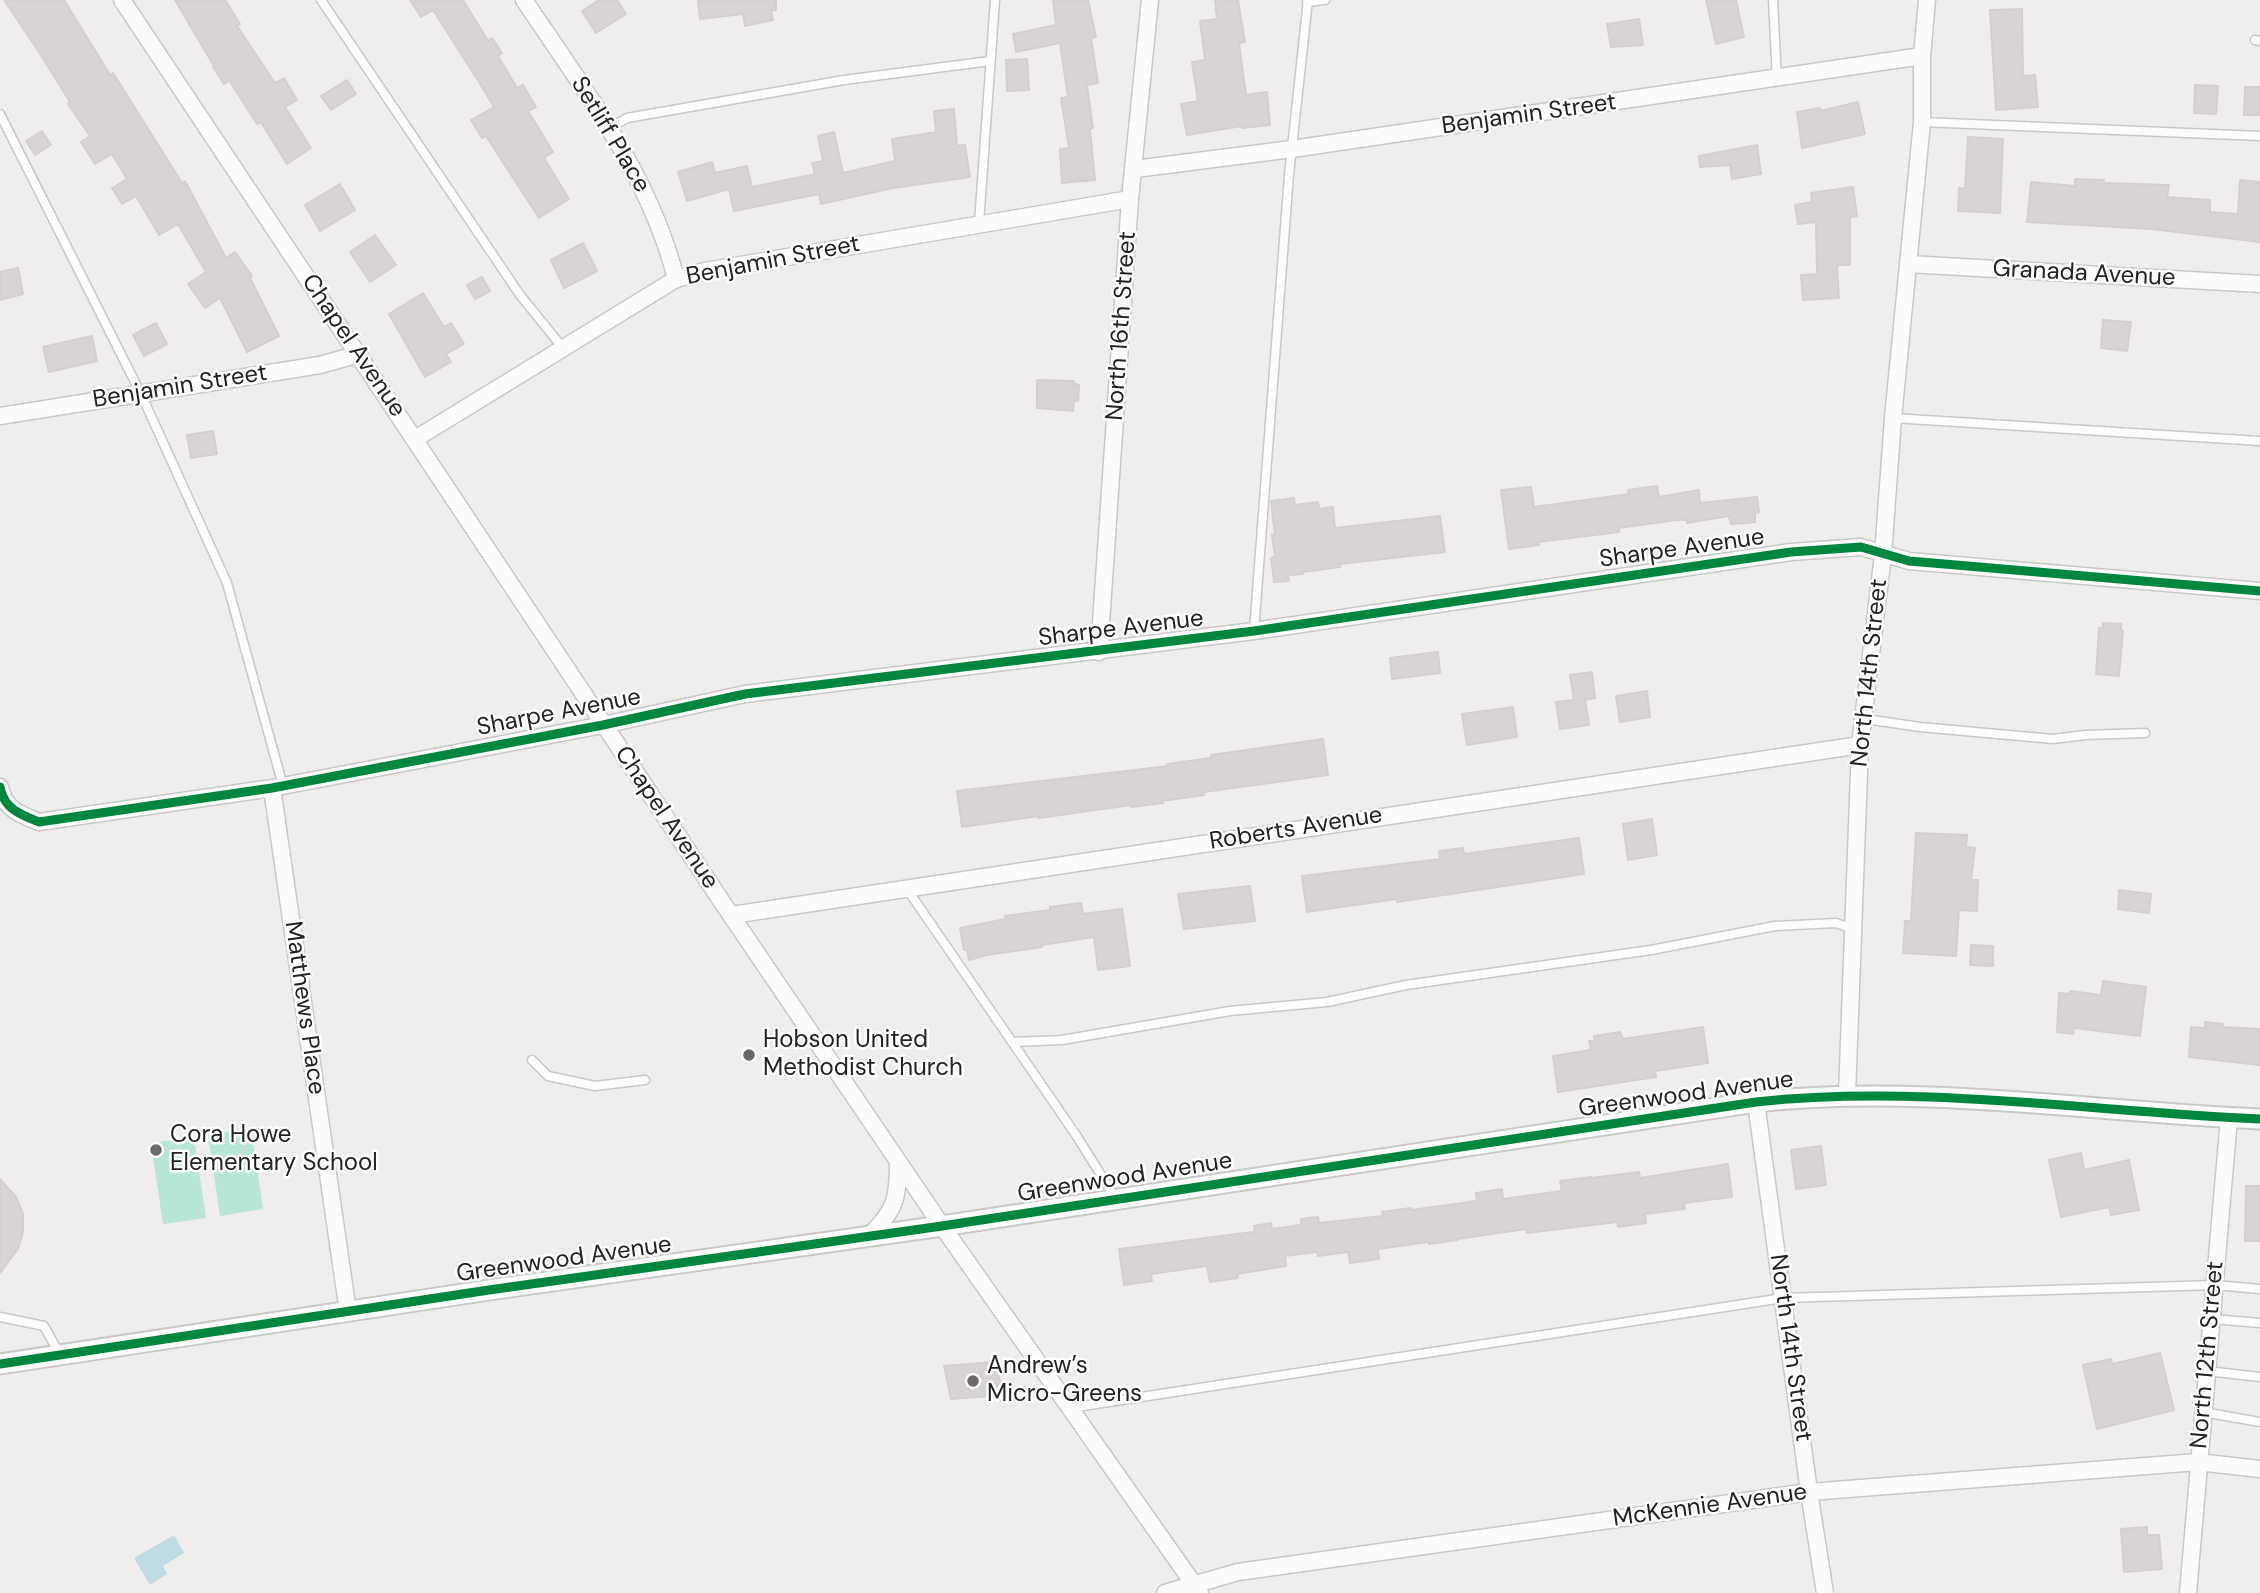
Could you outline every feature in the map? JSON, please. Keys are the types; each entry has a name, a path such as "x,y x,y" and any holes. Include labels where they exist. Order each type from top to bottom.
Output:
{"street":[{"name":"Chapel Avenue","path":"122,0 603,725 942,1226 1196,1588"},
{"name":"Setliff Place","path":"524,0 610,128 652,207 668,247 676,279"},
{"name":"North 16th Street","path":"1100,652 1130,199 1150,0"},
{"name":"North 14th Street","path":"1847,1095 1860,745 1883,555 1893,418 1922,122 1922,56 1927,0"},
{"name":"Benjamin Street","path":"1135,169 1292,149 1922,56"},
{"name":"Benjamin Street","path":"415,439 676,279 705,271 1130,199"},
{"name":"Granada Avenue","path":"1908,264 2260,284"},
{"name":"Benjamin Street","path":"0,416 320,365 359,354"},
{"name":"Sharpe Avenue","path":"1,791 16,814 39,822 277,787 603,725 745,694 1100,652 1791,552 1861,547 1909,561 2260,591"},
{"name":"Roberts Avenue","path":"732,915 1860,745"},
{"name":"Matthews Place","path":"277,787 348,1312"},
{"name":"Greenwood Avenue","path":"0,1364 489,1290 942,1226 1756,1102 1847,1095 1900,1095 2260,1119"},
{"name":"North 14th Street","path":"1756,1102 1825,1593"},
{"name":"North 12th Street","path":"2188,1593 2228,1118"},
{"path":"869,1236 887,1219 894,1205 898,1189 898,1161"},
{"name":"McKennie Avenue","path":"1165,1593 1196,1588 1238,1572 1809,1492 2199,1462 2260,1469"}],"lane":[{"path":"321,0 520,295 563,349"},
{"path":"979,223 995,0"},
{"path":"1254,631 1292,149 1307,1 1325,0"},
{"path":"1773,0 1777,79"},
{"path":"610,128 627,118 708,103 844,80 990,61"},
{"path":"0,114 141,394 227,583 277,787"},
{"path":"1922,122 2260,136"},
{"path":"1893,418 2260,441"},
{"path":"1865,719 1907,726 2053,739 2146,733"},
{"path":"907,889 1116,1199"},
{"path":"1012,1042 1062,1040 1230,1011 1327,1002 1406,985 1651,950 1775,926 1836,923 1853,929"},
{"path":"532,1060 548,1076 595,1086 645,1080"},
{"path":"1070,1408 1783,1298 2215,1285 2260,1289"},
{"path":"0,1317 44,1326 60,1355"},
{"path":"2212,1319 2260,1323"},
{"path":"2207,1371 2260,1377"},
{"path":"2203,1412 2260,1422"}],"green space":[{"path":"251,1128 263,1209 220,1216 208,1135"},
{"path":"194,1137 206,1218 163,1224 151,1143"}],"water":[{"path":"174,1535 184,1553 163,1566 167,1574 150,1585 134,1558"}],"building":[{"path":"4,0 64,0 182,183 185,181 226,258 235,252 252,276 250,278 279,336 247,352 220,298 205,308 188,284 206,272 178,224 159,235 136,196 122,204 112,188 127,179 112,154 95,164 81,142 90,136"},
{"path":"175,0 225,0 240,24 237,26 275,83 284,78 297,100 285,107 311,148 287,164 261,122 257,124 229,80 224,84"},
{"path":"410,0 463,0 488,41 492,38 502,53 498,56 517,88 523,85 536,107 528,111 553,152 544,158 569,199 539,218 486,136 482,138 471,120 494,107 433,10 421,17"},
{"path":"599,0 617,0 626,14 596,33 582,11"},
{"path":"698,0 776,0 776,10 771,11 773,20 745,26 743,14 700,19"},
{"path":"1053,0 1088,0 1096,37 1091,38 1098,83 1087,85 1093,128 1090,129 1095,180 1062,183 1060,149 1069,148 1061,98 1068,97 1060,43 1016,52 1013,34 1056,25"},
{"path":"1215,0 1238,0 1245,42 1239,43 1246,95 1267,92 1270,125 1242,126 1187,135 1181,104 1198,101 1192,62 1205,60 1200,21 1217,19"},
{"path":"1706,0 1736,0 1744,37 1716,44"},
{"path":"2022,9 2023,76 2035,75 2038,107 1996,110 1990,10"},
{"path":"1639,19 1643,45 1611,47 1607,24"},
{"path":"1027,59 1029,90 1007,91 1006,60"},
{"path":"347,80 356,94 331,110 321,96"},
{"path":"2195,85 2218,86 2216,114 2194,113"},
{"path":"2245,87 2260,87 2260,115 2244,115"},
{"path":"1858,102 1865,134 1802,148 1797,112 1820,108 1820,111"},
{"path":"954,109 957,146 965,145 970,177 893,188 821,204 819,194 734,211 729,189 687,201 678,172 712,162 715,173 747,166 752,187 815,174 812,163 823,161 818,136 834,132 843,173 895,161 892,139 936,132 934,111"},
{"path":"42,131 51,145 35,155 26,141"},
{"path":"1968,137 2003,139 2000,213 1958,211 1959,188 1965,189"},
{"path":"1757,145 1761,174 1732,179 1730,165 1700,167 1699,156"},
{"path":"2075,179 2104,180 2104,183 2169,185 2167,197 2210,200 2210,212 2238,214 2240,180 2260,182 2260,242 2151,229 2027,222 2031,182 2075,186"},
{"path":"340,184 355,210 320,231 305,205"},
{"path":"1853,187 1857,216 1850,217 1850,265 1837,265 1839,298 1803,300 1801,275 1817,274 1816,222 1798,224 1795,205 1812,202 1811,193"},
{"path":"375,235 396,265 370,282 350,252"},
{"path":"583,243 597,271 564,288 551,260"},
{"path":"18,268 23,294 0,300 0,272"},
{"path":"482,277 490,291 475,299 467,285"},
{"path":"423,293 444,327 451,323 464,344 446,354 451,362 425,377 389,314"},
{"path":"2103,320 2131,322 2127,351 2101,348"},
{"path":"156,323 167,344 144,356 133,335"},
{"path":"92,336 97,361 49,372 43,347"},
{"path":"1037,380 1074,381 1074,384 1079,385 1078,401 1074,401 1073,411 1037,408"},
{"path":"213,431 217,454 191,458 187,435"},
{"path":"1657,486 1659,497 1699,490 1700,503 1757,497 1759,512 1755,513 1755,522 1731,524 1729,516 1687,523 1687,520 1676,520 1509,549 1501,490 1531,487 1534,507 1629,494 1628,490"},
{"path":"1294,498 1295,505 1318,502 1319,509 1333,507 1335,528 1440,516 1445,552 1340,564 1340,567 1288,575 1289,581 1274,582 1271,558 1275,557 1272,535 1275,535 1271,501"},
{"path":"2103,623 2121,624 2123,631 2119,676 2096,674 2099,628 2103,628"},
{"path":"1438,652 1440,673 1392,679 1390,658"},
{"path":"1592,672 1595,698 1585,700 1589,725 1560,729 1556,702 1574,700 1570,675"},
{"path":"1647,691 1650,717 1620,722 1616,696"},
{"path":"1513,707 1517,737 1467,745 1462,714"},
{"path":"1323,739 1328,775 1204,792 1204,795 1162,801 1163,803 962,827 957,791 1168,766 1167,764 1211,758 1211,755"},
{"path":"1652,819 1657,855 1628,860 1623,824"},
{"path":"1916,833 1967,835 1966,847 1975,848 1971,880 1978,880 1977,911 1959,910 1956,956 1903,953 1905,921 1911,921"},
{"path":"1579,838 1584,874 1397,902 1397,899 1307,912 1302,876 1440,859 1439,851 1463,848 1464,854"},
{"path":"1250,886 1255,921 1184,929 1178,894"},
{"path":"2119,890 2151,894 2149,913 2118,909"},
{"path":"1081,903 1083,914 1122,909 1130,966 1098,970 1094,937 969,960 967,950 964,950 960,928 1006,919 1005,916"},
{"path":"1971,945 1993,946 1993,966 1970,965"},
{"path":"2103,981 2146,987 2140,1036 2074,1028 2073,1034 2057,1032 2059,993 2070,994 2070,991 2101,995"},
{"path":"2205,1022 2223,1024 2223,1027 2260,1029 2260,1065 2189,1057 2191,1027 2205,1028"},
{"path":"1703,1027 1708,1063 1655,1071 1656,1077 1558,1092 1553,1056 1591,1050 1589,1041 1595,1041 1594,1036 1620,1032 1623,1039"},
{"path":"1821,1146 1826,1185 1796,1189 1791,1150"},
{"path":"2081,1153 2084,1170 2129,1160 2139,1210 2111,1215 2109,1207 2061,1217 2049,1160"},
{"path":"1728,1164 1732,1197 1684,1203 1685,1209 1645,1214 1646,1223 1618,1227 1617,1222 1527,1233 1526,1229 1429,1242 1378,1249 1379,1259 1350,1263 1348,1252 1318,1256 1317,1252 1285,1256 1286,1266 1237,1274 1238,1278 1210,1282 1207,1266 1151,1274 1152,1281 1124,1285 1119,1249 1255,1232 1254,1226 1271,1223 1272,1229 1301,1225 1301,1219 1318,1217 1319,1223 1383,1216 1382,1212 1477,1201 1476,1193 1502,1189 1503,1199 1562,1191 1560,1181 1639,1172 1640,1178"},
{"path":"0,1179 16,1197 23,1214 23,1232 18,1249 0,1273"},
{"path":"2246,1186 2260,1186 2260,1241 2245,1241"},
{"path":"2160,1353 2174,1410 2097,1429 2083,1365 2111,1359 2112,1364"},
{"name":"Andrew’s Micro-Greens","path":"996,1362 1003,1395 951,1399 944,1366"},
{"path":"2147,1527 2147,1535 2159,1535 2162,1569 2124,1572 2121,1529"}],"cycle path":[{"path":"0,787 9,806 39,822 272,788 603,725 745,694 1254,631 1791,552 1861,547 1909,561 2260,591"},
{"path":"0,1364 489,1290 942,1226 1756,1102 1819,1097 1945,1098 2260,1119"}],"place":[{"name":"Hobson United Methodist Church","path":"749,1055"},
{"name":"Cora Howe Elementary School","path":"156,1150"},
{"name":"Andrew’s Micro-Greens","path":"973,1381"}]}
